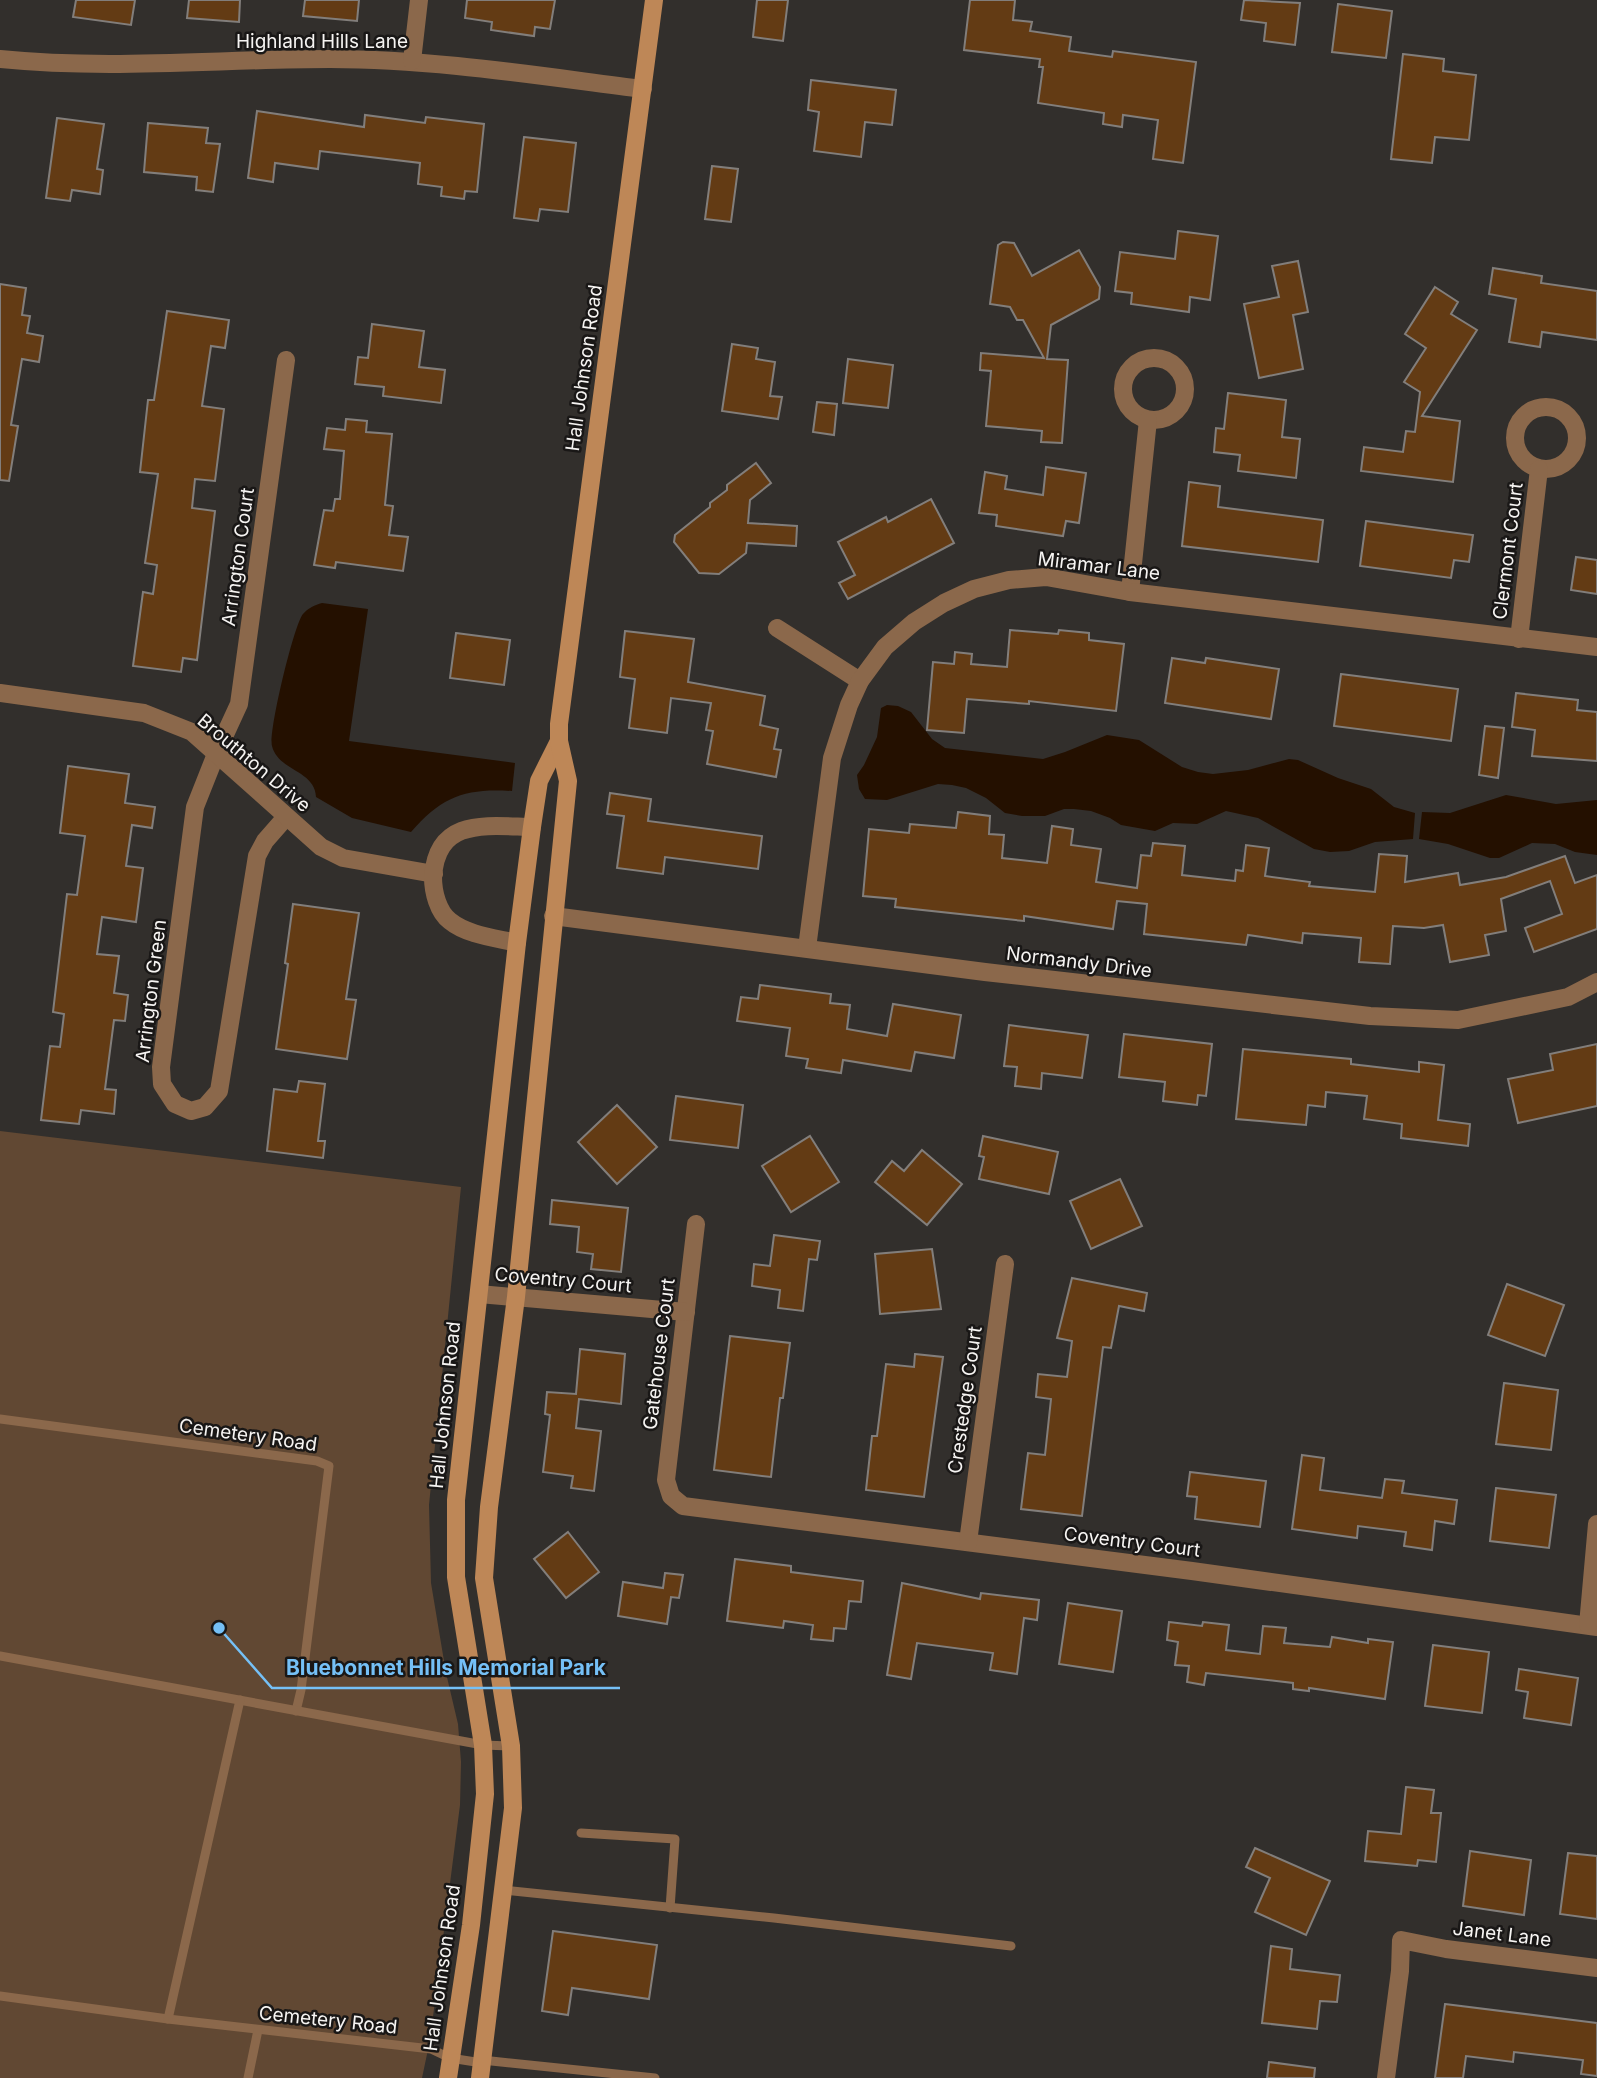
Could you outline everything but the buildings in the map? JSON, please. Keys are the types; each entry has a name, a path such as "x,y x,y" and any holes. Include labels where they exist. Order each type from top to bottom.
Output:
{"main road":[{"name":"Hall Johnson Road","path":"481,2067 513,1808 511,1746 484,1578 489,1507 516,1297 568,781 559,741 559,724 654,0"},
{"name":"Hall Johnson Road","path":"448,2078 471,1925 485,1794 483,1745 456,1564 456,1500 532,827 539,781 559,741"}],"street":[{"path":"412,61 419,0"},
{"name":"Highland Hills Lane","path":"0,59 110,65 329,59 412,61 643,89"},
{"name":"Arrington Court","path":"216,754 239,704 286,360"},
{"path":"1130,592 1148,420"},
{"name":"Clermont Court","path":"1519,639 1539,469"},
{"name":"Miramar Lane","path":"807,948 832,758 849,705 860,681 885,647 914,622 944,603 974,589 1009,580 1046,577 1130,592 1597,647"},
{"path":"777,628 860,681"},
{"name":"Brouthton Drive","path":"0,693 144,713 192,732 321,847 344,858 434,874"},
{"name":"Arrington Green","path":"216,754 195,807 161,1067 162,1084 175,1104 191,1111 205,1107 219,1091 257,856 264,841 286,817"},
{"path":"517,943 464,929 450,921 436,900 434,860 443,843 460,831 480,825 532,827"},
{"name":"Normandy Drive","path":"553,916 985,972 1370,1016 1458,1020 1568,997 1597,982"},
{"name":"Gatehouse Court","path":"667,1490 674,1402 696,1224"},
{"name":"Crestedge Court","path":"968,1542 1004,1264"},
{"name":"Coventry Court","path":"479,1294 686,1312"},
{"name":"Coventry Court","path":"667,1490 683,1506 1192,1571 1592,1626"},
{"path":"1592,1626 1597,1524"},
{"name":"Janet Lane","path":"1386,2078 1400,1972 1401,1940 1446,1949 1597,1968"}],"lane":[{"name":"Cemetery Road","path":"0,1419 317,1461 328,1466 301,1690 296,1711"},
{"path":"0,1656 483,1745 511,1746"},
{"path":"169,2019 240,1700"},
{"path":"581,1833 675,1839 670,1908"},
{"path":"502,1890 1011,1946"},
{"name":"Cemetery Road","path":"0,1996 258,2030 431,2049 481,2067 656,2078"},
{"path":"248,2078 258,2030"}],"shaded area":[{"path":"322,603 368,609 349,741 515,763 512,791 481,791 456,797 433,810 411,832 352,818 316,797 310,781 281,761 272,746 272,737 283,679 299,622 307,610"},
{"path":"887,705 898,706 911,712 932,739 945,748 1043,759 1107,735 1139,740 1182,767 1213,774 1248,770 1289,759 1298,760 1371,789 1394,807 1415,813 1413,839 1375,842 1349,851 1330,852 1314,849 1258,818 1226,811 1197,824 1173,823 1155,831 1121,825 1091,811 1074,809 1064,809 1045,816 1022,816 1005,813 986,798 966,788 952,785 938,784 887,800 865,799 859,789 857,775 877,737 881,708"},
{"path":"1506,795 1556,804 1597,800 1597,855 1575,852 1555,844 1532,843 1499,858 1490,858 1448,844 1419,839 1422,812 1450,813"},
{"path":"0,1131 461,1187 429,1505 431,1583 446,1673 458,1724 460,1805 430,2040 422,2078 0,2078"}],"place":[{"name":"Bluebonnet Hills Memorial Park","path":"219,1628"}]}
